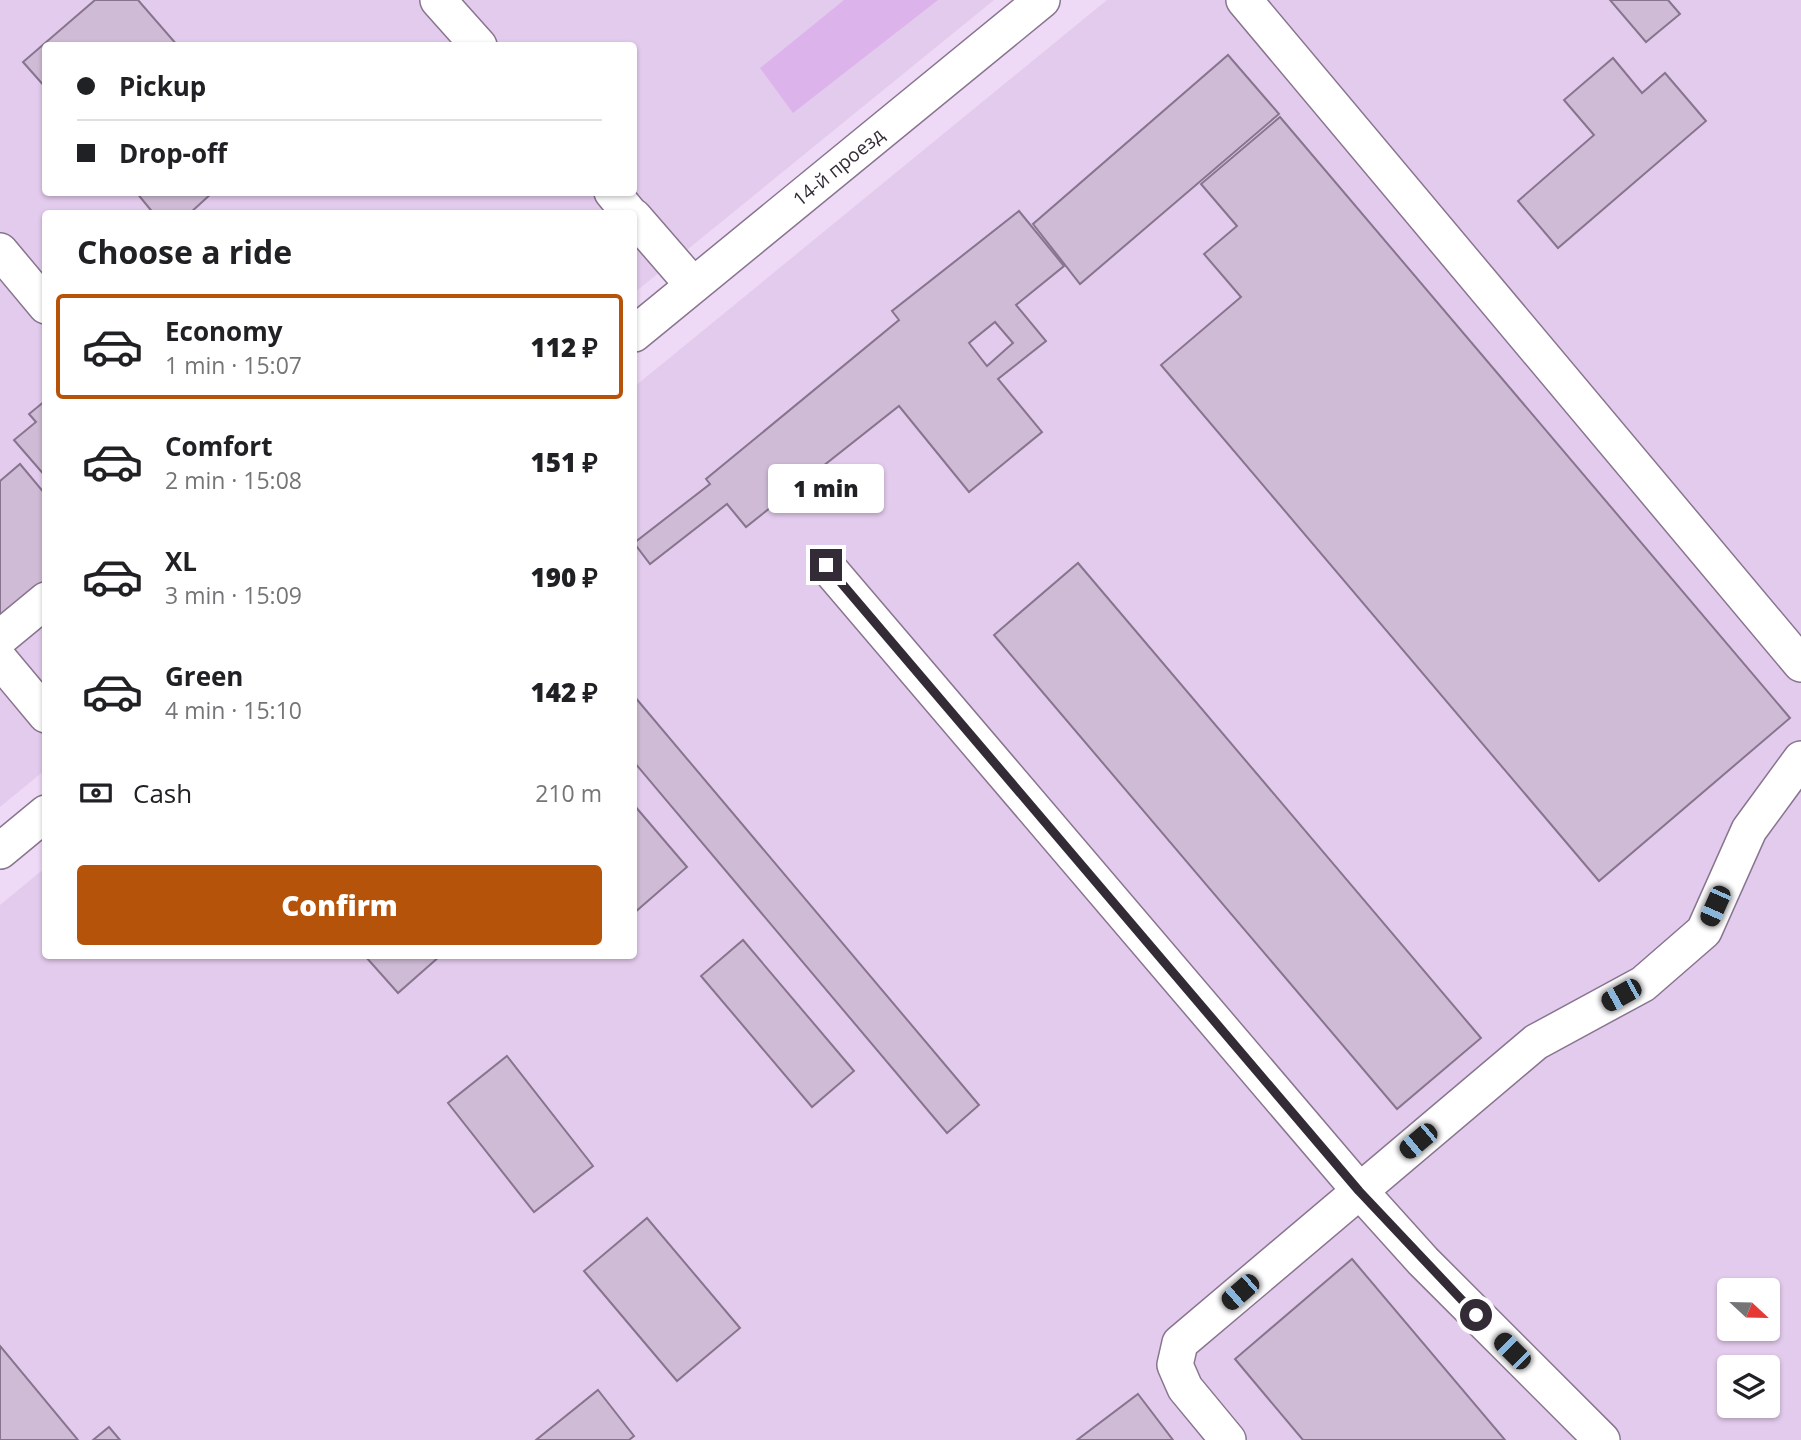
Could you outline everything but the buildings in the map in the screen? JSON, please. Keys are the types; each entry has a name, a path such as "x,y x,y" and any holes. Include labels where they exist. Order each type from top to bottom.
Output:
{"street":[{"path":"438,0 476,42"},
{"name":"14-й проезд","path":"637,332 1042,0"},
{"path":"1244,0 1801,664"},
{"path":"615,196 628,210"},
{"path":"637,221 693,285"},
{"path":"0,251 42,301"},
{"path":"826,565 1359,1191 1423,1261 1602,1440"},
{"path":"0,638 42,603"},
{"path":"0,660 42,710"},
{"path":"1228,1440 1185,1388 1175,1365 1180,1343 1536,1042 1643,984 1703,931 1749,830 1801,759"},
{"path":"0,851 42,816"}],"shaded area":[{"path":"0,0 994,0 637,291 637,210 42,210 42,772 0,807"},
{"path":"844,0 938,0 793,113 760,68"},
{"path":"1107,0 1801,0 1801,1440 0,1440 0,905 42,870 42,959 637,959 637,385"}],"route":[{"path":"826,565 1359,1191 1476,1315"}]}
